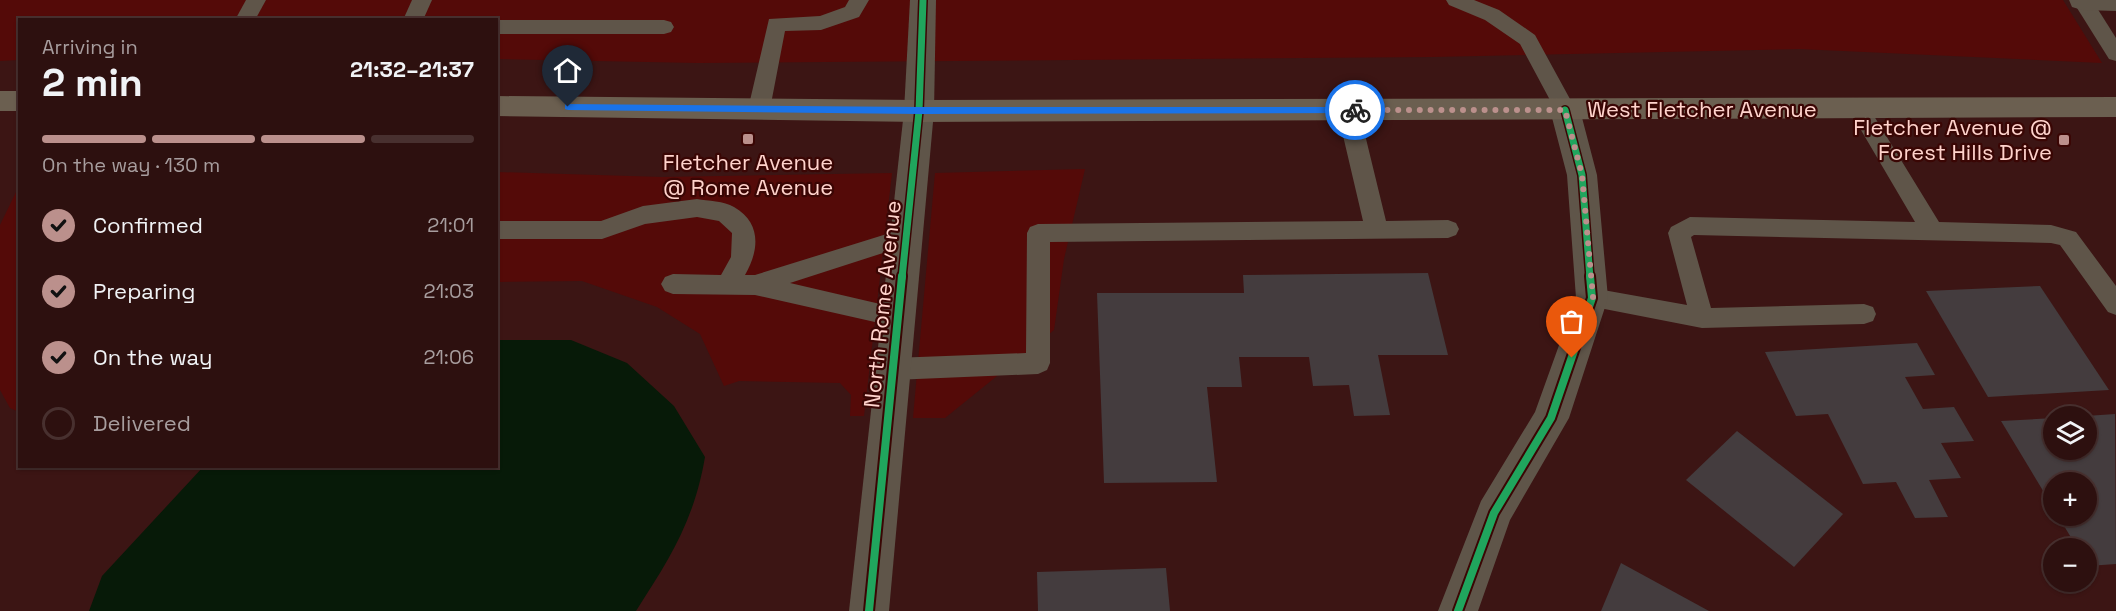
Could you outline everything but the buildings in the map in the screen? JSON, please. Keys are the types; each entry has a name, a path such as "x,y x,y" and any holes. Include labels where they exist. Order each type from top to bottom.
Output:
{"main road":[{"path":"0,100 18,100"},
{"name":"West Fletcher Avenue","path":"498,106 919,111 2116,107"}],"street":[{"name":"North Rome Avenue","path":"869,611 919,111 923,0"},
{"path":"2082,0 2116,2"},
{"path":"1458,611 1494,513 1551,418 1593,297 1582,175 1565,110"}],"lane":[{"path":"246,18 256,0"},
{"path":"414,18 422,0"},
{"path":"759,109 776,24 821,23 852,12 859,0"},
{"path":"1456,0 1492,15 1528,40 1565,110"},
{"path":"2071,0 2082,0 2116,54"},
{"path":"498,27 664,27"},
{"path":"1859,108 1932,231"},
{"path":"1348,110 1377,230"},
{"path":"498,230 602,230 643,215 697,208 726,213 744,230 743,258 727,285"},
{"path":"1702,318 1679,233 1690,226 2051,234 2068,238 2116,305"},
{"path":"892,369 1038,363 1038,232 1449,229"},
{"path":"755,285 906,237"},
{"path":"673,284 755,285 897,317"},
{"path":"1593,297 1702,318 1864,314"}],"shaded area":[{"path":"0,0 2063,0 2102,63 1799,49 1432,57 698,63 498,59 498,18 18,18 18,60 0,61"},
{"path":"1085,169 1064,259 1054,330 945,418 913,418 935,173"},
{"path":"498,172 662,177 892,173 864,416 850,416 851,395 840,383 739,381 724,386 700,334 657,307 582,281 498,282"},
{"path":"18,188 18,412 10,408 0,390 0,225"},
{"path":"498,340 571,340 627,363 674,406 705,457 694,501 679,538 660,574 636,611 89,611 102,576 202,468 498,468"}],"cycle path":[{"path":"869,611 919,111 923,0"},
{"path":"1458,611 1494,513 1551,418 1592,298 1582,175 1565,110"}],"way so far":[{"path":"1355,110 1565,110 1582,175 1593,297 1572,358"}],"place":[{"name":"Fletcher Avenue @ Rome Avenue","path":"748,139"},
{"name":"Fletcher Avenue @ Forest Hills Drive","path":"2064,140"}],"route":[{"path":"568,107 919,111 1355,110"}]}
